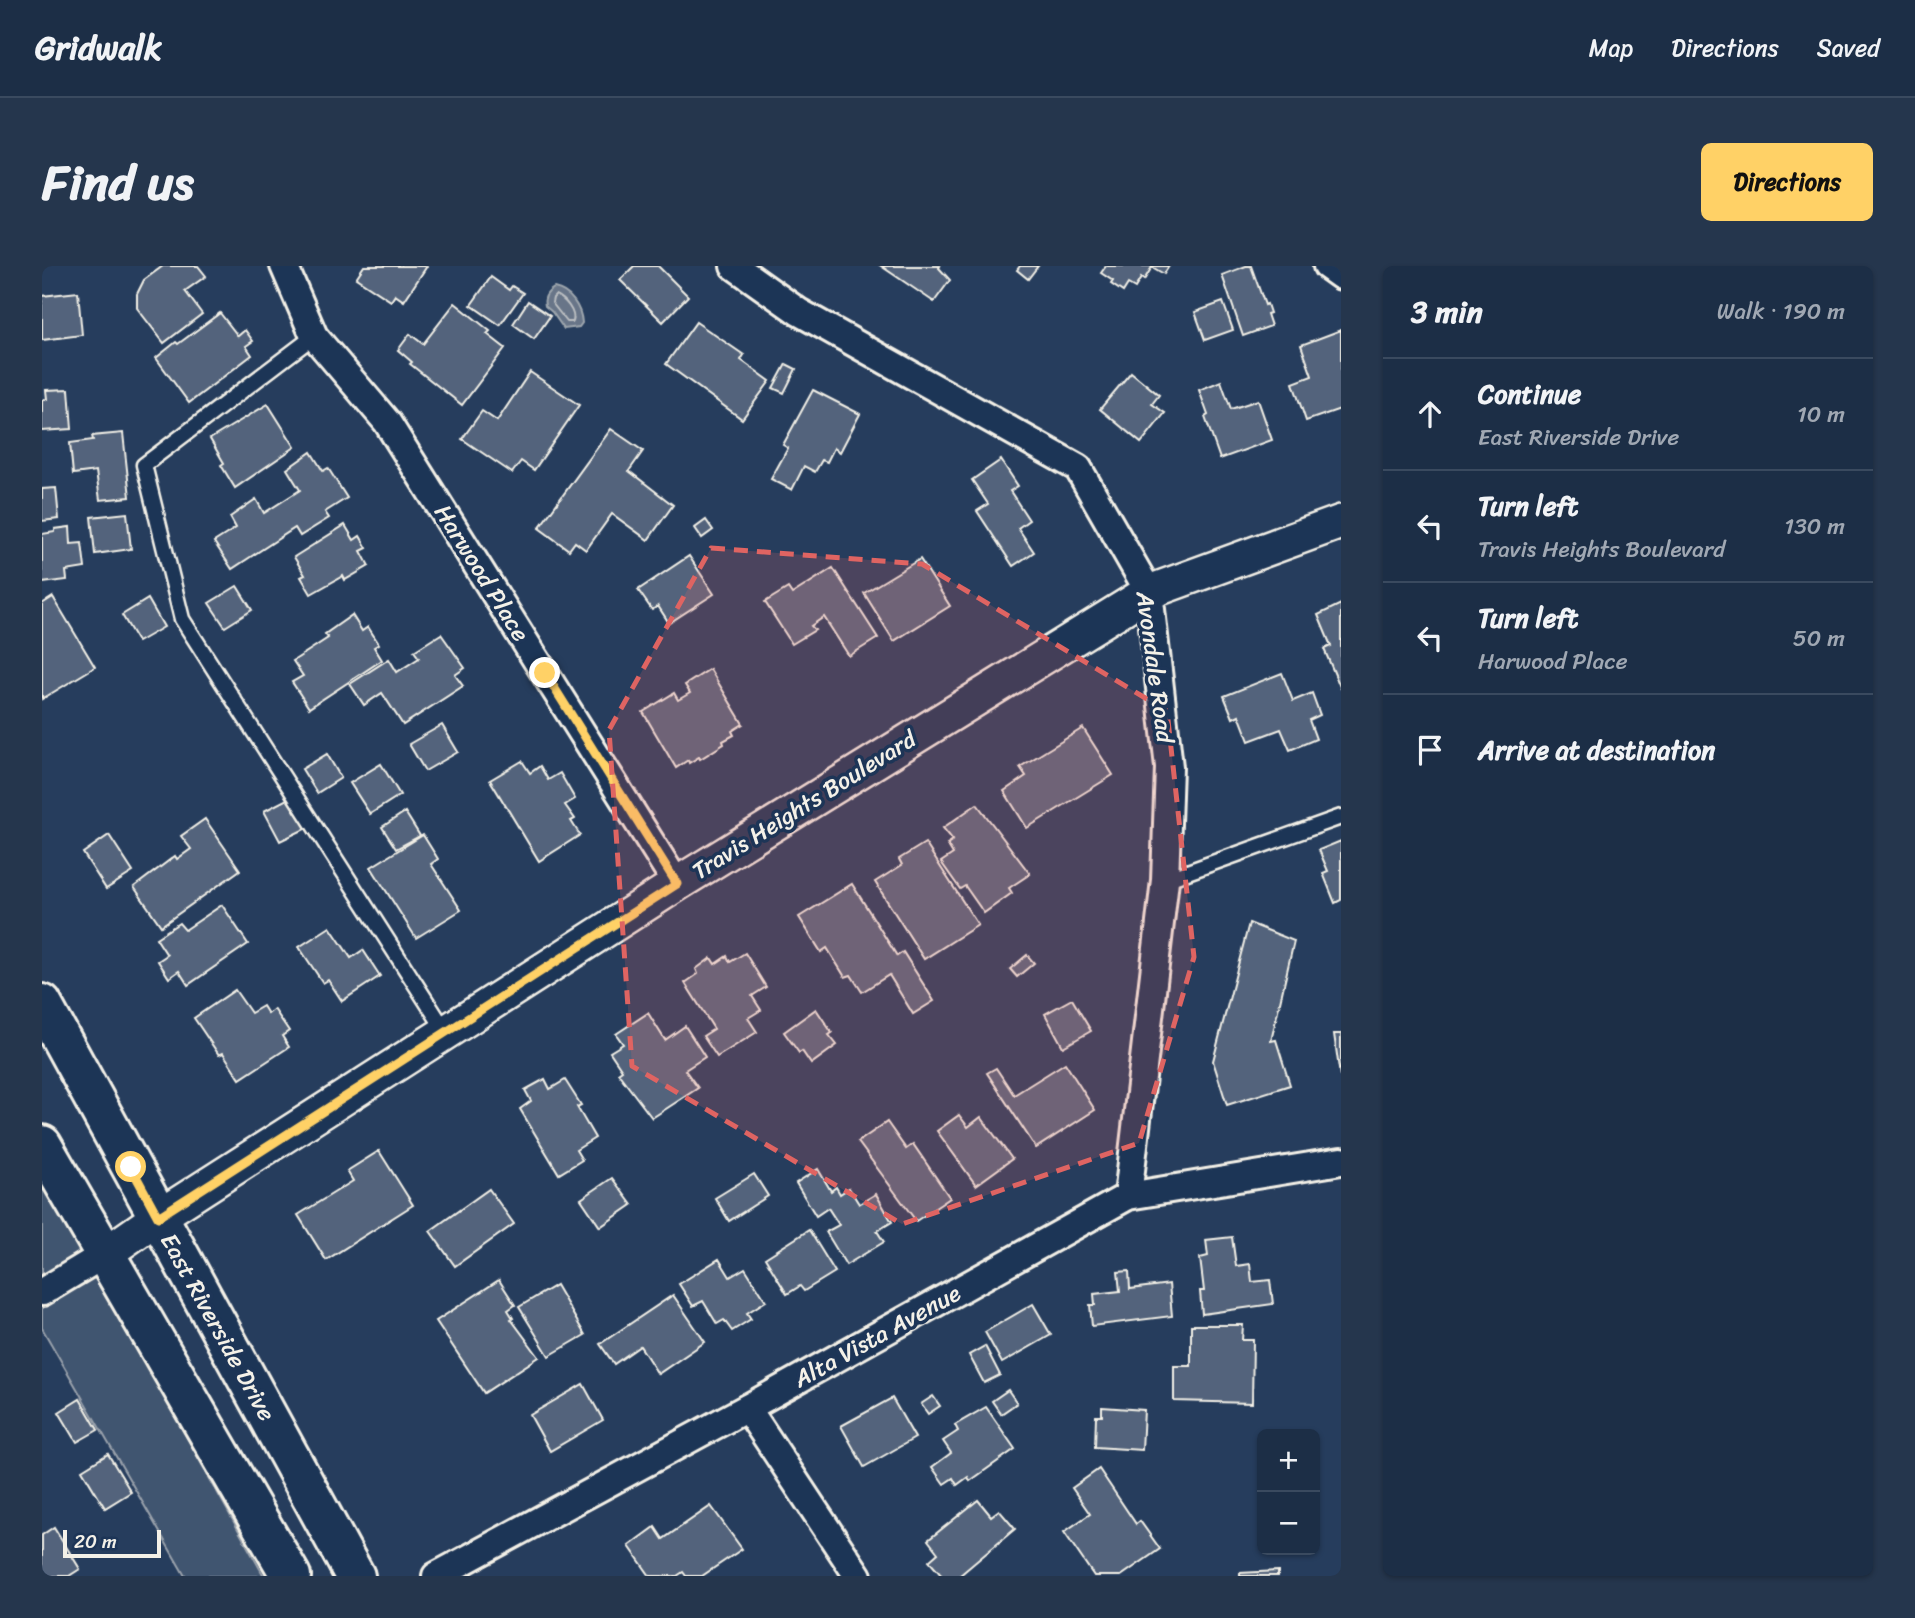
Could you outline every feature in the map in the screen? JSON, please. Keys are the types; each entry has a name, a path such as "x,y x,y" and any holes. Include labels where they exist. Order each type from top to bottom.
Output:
{"main road":[{"name":"East Riverside Drive","path":"42,1004 355,1576"},
{"path":"42,1145 291,1576"}],"street":[{"name":"Harwood Place","path":"284,266 314,336 387,422 677,884"},
{"name":"Avondale Road","path":"734,266 799,312 1078,468 1149,592 1169,767 1165,880 1128,1196"},
{"path":"1327,266 1341,276"},
{"name":"Travis Heights Boulevard","path":"42,1292 677,884 1149,592 1341,522"},
{"name":"Alta Vista Avenue","path":"436,1576 747,1409 1128,1196 1341,1161"},
{"path":"747,1409 858,1576"}],"lane":[{"path":"314,336 144,465 182,619 446,1032"},
{"path":"1165,880 1341,817"}],"highlighted area":[{"path":"711,548 922,564 1167,711 1194,957 1139,1143 902,1224 632,1066 609,730"}],"shaded area":[{"path":"42,1180 264,1576 185,1576 42,1328"}],"water":[{"path":"554,288 565,292 577,306 582,323 579,327 564,329 545,306 546,295"}],"building":[{"path":"163,266 198,266 206,276 185,291 202,314 164,343 137,308 137,294 144,280"},
{"path":"364,266 427,266 404,301 395,295 391,301 356,278"},
{"path":"634,266 658,266 688,296 663,322 620,280"},
{"path":"881,266 940,266 950,280 934,302"},
{"path":"1020,266 1038,266 1028,279 1017,270"},
{"path":"1106,266 1169,266 1164,274 1152,267 1135,288 1128,284 1123,292 1101,273"},
{"path":"1251,266 1265,305 1267,304 1271,326 1243,336 1222,275"},
{"path":"491,277 509,290 512,286 523,293 500,325 471,305"},
{"path":"78,292 82,335 42,340 42,296"},
{"path":"528,301 550,316 534,339 513,324"},
{"path":"1223,302 1233,330 1205,340 1195,312"},
{"path":"455,303 490,331 487,334 505,348 462,405 410,364 412,362 398,350 410,334 423,344"},
{"path":"220,313 238,336 245,330 253,341 246,346 252,355 189,403 156,358"},
{"path":"696,322 744,355 741,360 770,381 742,419 666,364"},
{"path":"1341,330 1341,413 1340,409 1306,421 1293,383 1312,376 1301,345"},
{"path":"786,364 796,369 784,393 773,388"},
{"path":"530,372 579,405 534,470 521,461 512,473 462,439 482,411 497,421"},
{"path":"1131,372 1159,395 1152,404 1165,413 1141,443 1100,409"},
{"path":"1221,381 1231,409 1258,400 1272,440 1220,459 1205,417 1208,415 1199,390"},
{"path":"69,389 72,429 42,431 42,400 47,399 46,390"},
{"path":"813,390 860,414 840,452 834,448 827,462 822,460 815,472 804,466 792,490 771,479 788,448 783,445"},
{"path":"268,404 295,447 235,488 210,439"},
{"path":"611,429 643,451 629,471 673,505 648,540 612,514 586,550 575,542 569,550 539,528"},
{"path":"123,433 130,497 100,500 96,471 73,474 70,443 93,440 92,436"},
{"path":"311,452 323,471 328,468 347,498 325,512 329,518 300,536 295,528 232,569 214,542 236,528 230,517 256,499 264,513 300,490 287,469"},
{"path":"1001,460 1018,486 1010,491 1029,520 1018,528 1034,552 1013,566 977,511 988,504 972,480"},
{"path":"56,488 59,519 42,521 42,489"},
{"path":"127,513 131,549 95,554 91,517"},
{"path":"706,520 713,530 702,538 695,528"},
{"path":"345,525 354,540 360,536 367,548 361,551 369,566 345,580 343,576 311,594 301,577 305,575 294,557"},
{"path":"70,527 71,544 82,543 85,568 66,571 67,580 42,583 42,534"},
{"path":"689,556 714,594 669,623 658,606 652,610 638,590"},
{"path":"920,559 950,606 894,641 864,593"},
{"path":"833,568 878,638 849,656 824,617 811,626 815,630 792,644 765,602 788,588 792,594"},
{"path":"237,586 252,610 225,627 209,603"},
{"path":"53,597 95,667 42,699 42,604"},
{"path":"148,599 164,627 138,642 122,615"},
{"path":"1341,604 1341,689 1324,649 1331,646 1318,615"},
{"path":"352,615 362,631 368,627 379,644 374,647 382,660 309,708 292,682 303,676 293,661 328,638 325,634"},
{"path":"441,634 465,668 455,675 463,686 403,725 382,693 364,705 350,684 389,659 397,672 419,658 414,651"},
{"path":"710,669 743,724 732,731 734,735 723,741 724,744 700,759 699,757 689,763 688,760 676,768 643,712 674,693 678,700 690,693 685,685"},
{"path":"1282,673 1293,701 1312,693 1320,715 1309,720 1316,739 1290,750 1281,729 1249,741 1239,715 1233,718 1224,696"},
{"path":"442,725 458,752 425,771 409,744"},
{"path":"1083,728 1113,775 1027,828 1004,791 1026,776 1020,767"},
{"path":"327,754 341,778 317,793 302,769"},
{"path":"522,761 530,773 540,766 548,780 560,773 575,799 565,805 575,819 571,821 580,835 539,861 490,780"},
{"path":"381,764 400,795 370,814 350,783"},
{"path":"291,797 307,828 280,841 264,811"},
{"path":"977,804 1030,874 1009,888 1012,893 984,913 965,886 960,889 941,862 953,854 947,844 953,840 943,828"},
{"path":"405,812 420,836 396,849 382,827"},
{"path":"205,819 240,870 161,926 134,887 175,856 177,859 191,849 181,836"},
{"path":"109,835 133,872 106,889 83,853"},
{"path":"423,835 438,859 431,864 461,910 416,938 371,867"},
{"path":"1341,841 1341,900 1335,903 1323,873 1328,871 1319,850"},
{"path":"925,843 978,925 924,959 875,882 902,865 899,859"},
{"path":"852,884 897,956 903,952 934,1001 913,1014 889,975 862,992 851,975 845,977 827,948 821,952 799,917"},
{"path":"222,905 248,944 188,985 179,971 169,978 158,961 167,955 156,938 179,923 185,930"},
{"path":"1249,923 1294,941 1271,1041 1276,1040 1290,1085 1227,1105 1213,1061"},
{"path":"330,927 351,958 363,950 380,976 342,1001 328,980 323,983 299,947"},
{"path":"745,953 766,987 752,996 761,1010 748,1018 757,1032 717,1057 703,1036 714,1029 685,983 698,974 696,969 711,958 715,964 727,956 730,962"},
{"path":"1027,955 1034,963 1017,977 1010,969"},
{"path":"235,990 251,1013 263,1006 268,1014 274,1009 289,1031 282,1036 289,1047 240,1079 223,1053 219,1055 194,1018"},
{"path":"1072,999 1091,1031 1063,1047 1045,1014"},
{"path":"816,1009 837,1045 811,1064 784,1032"},
{"path":"648,1013 665,1040 685,1026 705,1057 685,1070 698,1088 652,1118 618,1073 622,1070 610,1052 623,1044 616,1034"},
{"path":"1334,1034 1341,1034 1341,1076 1340,1076"},
{"path":"1065,1063 1095,1110 1036,1148 987,1073 996,1068 1014,1095"},
{"path":"545,1079 550,1089 565,1080 581,1105 577,1107 595,1138 576,1150 582,1160 559,1174 520,1109 531,1101 525,1090"},
{"path":"959,1115 968,1127 981,1117 1012,1159 976,1185 937,1131"},
{"path":"887,1122 906,1149 913,1144 950,1198 916,1221 858,1142"},
{"path":"379,1151 413,1205 326,1260 298,1215 353,1181 347,1171"},
{"path":"818,1169 831,1191 836,1187 840,1194 849,1188 859,1204 876,1194 892,1222 877,1231 884,1242 846,1265 826,1232 839,1225 828,1208 816,1216 796,1183"},
{"path":"754,1174 768,1196 729,1221 715,1198"},
{"path":"612,1178 632,1205 600,1227 581,1199"},
{"path":"489,1189 514,1224 455,1266 430,1231"},
{"path":"809,1230 835,1272 804,1291 800,1286 787,1294 765,1258"},
{"path":"1232,1237 1236,1266 1250,1264 1252,1282 1270,1280 1273,1304 1202,1314 1200,1291 1204,1291 1200,1258 1208,1256 1206,1240"},
{"path":"719,1259 730,1277 745,1268 766,1301 747,1313 751,1319 732,1331 724,1320 717,1324 703,1301 693,1306 679,1284"},
{"path":"1129,1271 1130,1289 1169,1284 1172,1316 1092,1326 1090,1305 1095,1305 1094,1294 1120,1291 1118,1272"},
{"path":"499,1280 515,1305 508,1310 513,1318 511,1319 539,1357 484,1393 436,1321"},
{"path":"556,1285 585,1335 549,1356 519,1307"},
{"path":"673,1295 705,1342 658,1374 640,1346 614,1364 600,1344"},
{"path":"1033,1304 1051,1335 1002,1363 985,1332"},
{"path":"1191,1325 1243,1325 1242,1340 1253,1340 1252,1403 1174,1401 1174,1366 1191,1366"},
{"path":"985,1346 1000,1375 984,1383 969,1355"},
{"path":"583,1384 603,1420 550,1451 530,1415"},
{"path":"1008,1390 1017,1403 1001,1414 992,1401"},
{"path":"933,1396 940,1406 928,1414 921,1404"},
{"path":"892,1398 915,1438 864,1467 841,1426"},
{"path":"80,1399 98,1430 77,1442 59,1412"},
{"path":"986,1407 1015,1449 970,1481 968,1477 957,1485 953,1478 944,1484 932,1467 951,1453 943,1441 958,1431 955,1425"},
{"path":"1102,1407 1144,1410 1142,1450 1095,1447 1096,1416 1102,1416"},
{"path":"108,1454 131,1492 105,1508 82,1470"},
{"path":"1099,1469 1136,1524 1140,1521 1160,1549 1121,1576 1094,1576 1064,1532 1090,1514 1072,1488"},
{"path":"978,1500 991,1516 999,1510 1015,1529 959,1576 942,1576 929,1561 938,1553 928,1540"},
{"path":"711,1506 742,1549 702,1576 686,1576 683,1572 677,1576 650,1576 629,1546 655,1527 663,1539"},
{"path":"54,1527 80,1569 69,1576 42,1576 42,1535"},
{"path":"1278,1571 1278,1576 1240,1576 1240,1573"}],"route":[{"path":"131,1167 158,1217 677,884 545,673"}]}
